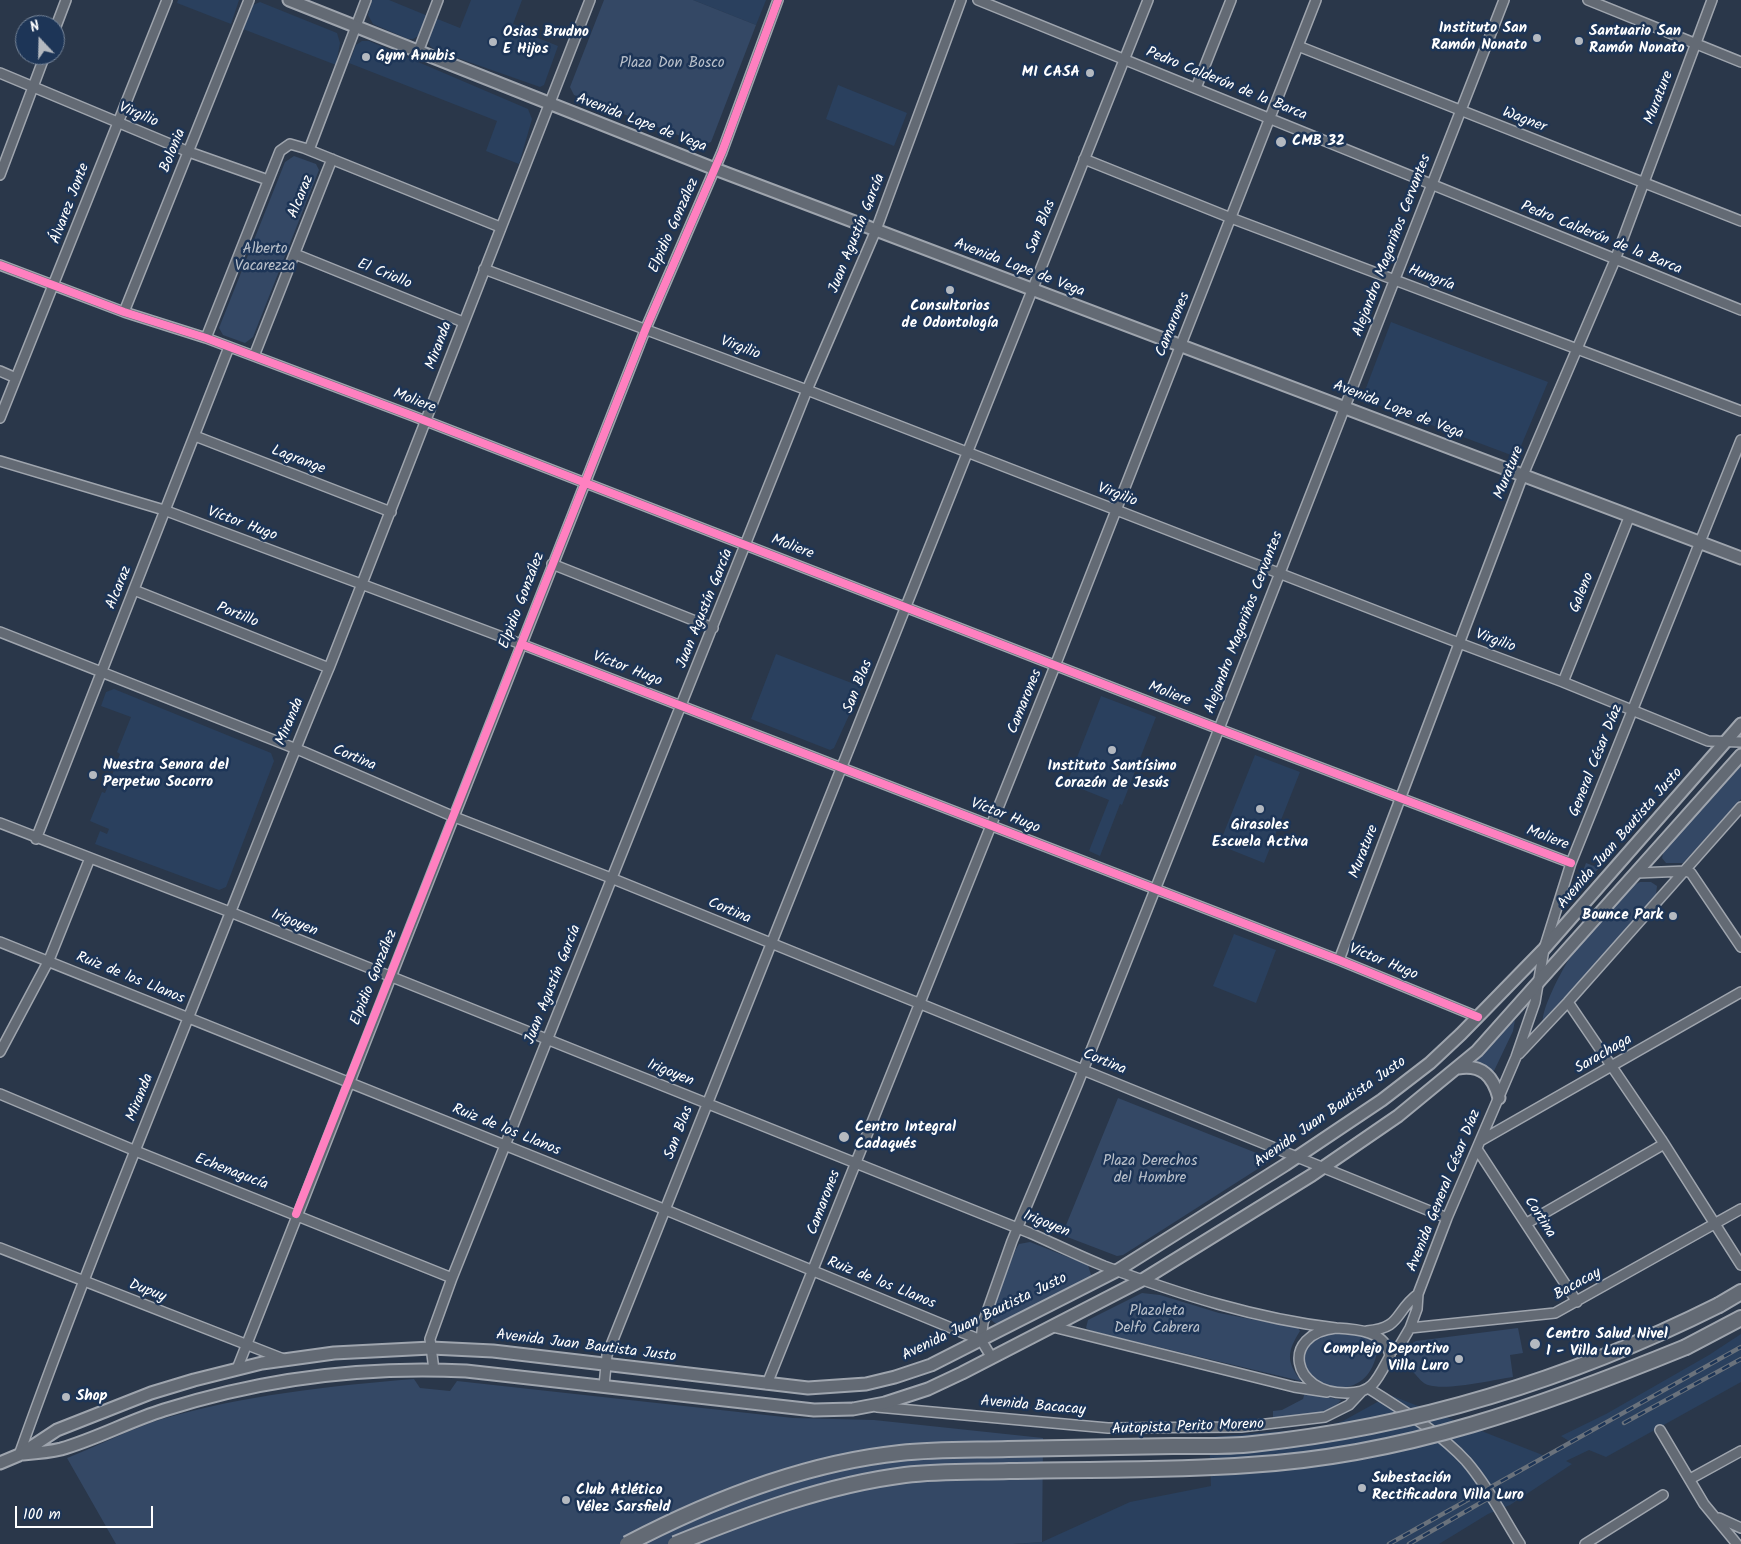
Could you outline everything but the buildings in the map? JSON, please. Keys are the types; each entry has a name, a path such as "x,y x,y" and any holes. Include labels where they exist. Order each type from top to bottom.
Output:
{"highway":[{"name":"Autopista Perito Moreno","path":"627,1544 735,1495 823,1467 870,1457 940,1450 1250,1445 1327,1434 1438,1412 1590,1362 1678,1325 1741,1292"},
{"path":"675,1544 745,1515 827,1491 906,1475 1250,1465 1332,1455 1396,1444 1450,1432 1560,1397 1686,1347 1741,1318"}],"main road":[{"name":"Avenida Lope de Vega","path":"290,0 715,169 1741,558"},
{"name":"Avenida Juan Bautista Justo","path":"0,1464 19,1455 57,1430 152,1393 237,1369 334,1353 431,1348 493,1351 767,1384 815,1388 866,1384 918,1370 1118,1270 1297,1157 1430,1062 1478,1017 1544,949 1741,724"},
{"name":"Avenida Juan Bautista Justo","path":"19,1455 60,1449 162,1410 237,1390 292,1379 348,1373 434,1370 486,1373 794,1409 833,1410 872,1406 928,1389 1144,1279 1324,1167 1398,1116 1458,1068 1538,984 1741,755"},
{"path":"1458,1068 1471,1067 1483,1071 1492,1079 1499,1098"}],"street":[{"path":"60,15 66,0"},
{"name":"Álvarez Jonte","path":"0,418 167,0"},
{"name":"Bolonia","path":"124,312 249,0"},
{"path":"309,150 366,0"},
{"path":"418,52 438,0"},
{"name":"Miranda","path":"19,1455 135,1151 329,668 590,0"},
{"name":"Elpidio González","path":"237,1369 245,1344 391,977 452,816 586,483 646,328 715,169 778,0"},
{"name":"Juan Agustín García","path":"434,1370 430,1339 452,1278 807,390 876,230 962,0"},
{"name":"Pedro Calderón de la Barca","path":"978,0 1741,310"},
{"name":"San Blas","path":"604,1386 607,1355 1148,0"},
{"path":"1196,88 1231,0"},
{"name":"Camarones","path":"767,1384 1117,510 1316,0"},
{"name":"Alejandro Magariños Cervantes","path":"980,1340 982,1323 1018,1229 1280,574 1504,0"},
{"path":"1588,0 1741,62"},
{"name":"Murature","path":"1339,960 1523,475 1615,260 1712,0"},
{"name":"Wagner","path":"1298,46 1741,221"},
{"path":"0,175 41,65"},
{"name":"Virgilio","path":"0,74 189,152 268,180"},
{"path":"206,338 280,151 287,145 293,144 309,150 500,227"},
{"name":"Alcaraz","path":"254,356 332,159"},
{"name":"Hungría","path":"1084,159 1231,218 1741,412"},
{"name":"El Criollo","path":"294,254 463,322"},
{"name":"Moliere","path":"0,265 124,312 206,338 425,421 1218,729 1571,863"},
{"name":"Virgilio","path":"484,269 646,328 807,390 1459,644 1563,682 1708,741 1741,742"},
{"name":"Alcaraz","path":"36,839 229,347"},
{"path":"0,371 16,378"},
{"name":"Lagrange","path":"195,436 390,512"},
{"name":"General César Díaz","path":"1499,1098 1516,1058 1538,984 1544,949 1571,863 1741,440"},
{"name":"Víctor Hugo","path":"0,461 164,510 521,644 1339,960 1478,1017"},
{"name":"Galeno","path":"1563,682 1630,515"},
{"path":"552,564 713,628"},
{"name":"Portillo","path":"134,590 329,668"},
{"name":"Cortina","path":"0,632 101,670 295,749 452,816 612,878 1448,1218"},
{"path":"1516,1058 1686,871 1741,807"},
{"name":"Irigoyen","path":"0,823 36,839 230,912 1118,1270 1250,1314 1336,1328"},
{"path":"0,1052 49,960 90,858"},
{"path":"1637,873 1686,871 1695,876 1741,947"},
{"name":"Ruiz de los Llanos","path":"0,942 49,960 188,1018 666,1210 980,1340"},
{"name":"Sarachaga","path":"1478,1145 1741,992"},
{"path":"1568,1002 1664,1144 1741,1265"},
{"name":"Echenagucía","path":"0,1094 135,1151 452,1278"},
{"name":"Avenida General César Díaz","path":"1390,1352 1400,1345 1410,1328 1417,1309 1418,1294 1499,1098"},
{"path":"1527,1223 1664,1144"},
{"name":"Cortina","path":"1478,1145 1578,1302"},
{"name":"Bacacay","path":"1410,1328 1549,1315 1578,1302 1741,1209"},
{"name":"Dupuy","path":"0,1248 286,1360"},
{"name":"Avenida General César Díaz","path":"1365,1331 1380,1330 1390,1326 1406,1303 1418,1294"},
{"path":"1053,1327 1294,1387 1327,1392 1351,1393 1365,1390 1385,1366 1390,1352 1378,1337 1365,1331 1336,1328 1327,1329 1311,1336 1301,1351 1301,1369 1310,1383 1327,1392"},
{"path":"980,1340 992,1358"},
{"path":"1365,1390 1426,1425 1455,1450 1477,1475 1520,1544"},
{"name":"Avenida Bacacay","path":"872,1406 1108,1428 1214,1428 1269,1425 1316,1419 1338,1412 1349,1405 1365,1390"},
{"path":"1660,1430 1714,1516 1735,1541"},
{"path":"1690,1480 1741,1451"},
{"path":"1585,1544 1663,1495"},
{"path":"1714,1516 1741,1528"},
{"path":"1735,1541 1734,1532 1741,1528"}],"shaded area":[{"path":"178,0 239,0 231,24 177,3"},
{"path":"372,0 389,0 428,16 420,35 413,39 408,39 373,24 368,15"},
{"path":"471,0 522,0 513,24 524,28 523,32 558,46 544,85 540,87 435,50 430,46 428,36 435,18 460,28"},
{"path":"693,0 766,0 756,25"},
{"path":"260,2 337,33 340,43 336,65 243,29 253,5"},
{"path":"362,41 369,41 528,109 532,119 519,164 486,151 497,121 349,63 356,45"},
{"path":"838,85 907,113 894,146 826,119"},
{"path":"1391,322 1548,382 1518,453 1511,455 1370,402 1366,388"},
{"path":"776,654 862,687 834,748 830,750 751,719"},
{"path":"114,689 271,753 274,761 226,887 219,890 95,844 100,831 107,834 109,829 90,821 102,792 105,793 120,754 117,752 131,717 101,706 106,692"},
{"name":"Instituto Santísimo Corazón de Jesús","path":"1101,696 1156,717 1100,856 1089,851 1109,800 1067,783"},
{"name":"Girasoles Escuela Activa","path":"1255,755 1300,772 1264,863 1219,845"},
{"path":"1234,934 1276,950 1256,1003 1213,986"},
{"path":"1741,1334 1741,1382 1606,1457 1589,1450 1566,1461 1572,1464 1510,1505 1488,1514 1439,1544 1014,1544 1042,1542 1130,1502 1211,1486 1209,1437 1321,1428 1343,1421 1390,1395 1545,1456 1569,1441 1561,1436 1606,1414 1709,1355"}],"green space":[{"name":"Plaza Don Bosco","path":"604,0 693,0 756,25 711,142 704,145 574,95 570,87"},
{"name":"Alberto Vacarezza","path":"294,156 316,164 319,170 253,337 245,343 223,335 219,328 285,162"},
{"path":"1741,763 1741,799 1683,863 1666,863 1662,858 1664,850"},
{"path":"1586,863 1599,868 1572,899"},
{"path":"1640,882 1651,882 1657,886 1656,895 1543,1023 1548,1000 1571,956 1632,886"},
{"path":"1515,1020 1513,1031 1493,1073 1477,1063 1477,1059"},
{"name":"Plaza Derechos del Hombre","path":"1118,1098 1264,1156 1267,1159 1267,1163 1123,1255 1117,1256 1062,1235"},
{"path":"1030,1242 1088,1265 1091,1275 1087,1279 1000,1323 995,1323 990,1319 990,1313 1016,1249 1019,1244"},
{"name":"Plazoleta Delfo Cabrera","path":"1142,1293 1160,1295 1219,1313 1298,1328 1300,1331 1290,1356 1293,1368 1301,1381 1091,1331 1086,1328 1088,1320"},
{"name":"Complejo Deportivo Villa Luro","path":"1518,1328 1523,1353 1510,1355 1513,1377 1458,1386 1436,1387 1422,1382 1408,1363 1411,1344 1416,1341"},
{"path":"1327,1333 1369,1336 1376,1341 1378,1348 1375,1360 1367,1375 1357,1383 1345,1387 1332,1387 1321,1383 1311,1376 1305,1367 1303,1356 1309,1342"},
{"name":"Club Atlético Vélez Sarsfield","path":"414,1379 420,1388 450,1391 457,1381 793,1418 874,1420 1043,1438 1042,1542 1013,1544 116,1544 67,1458 150,1423 193,1411 287,1393"},
{"path":"1305,1392 1341,1400 1335,1406 1319,1413 1273,1419 1273,1411 1282,1410 1303,1399"}],"railway":[{"path":"1389,1544 1741,1347"},
{"path":"1624,1423 1741,1359"},
{"path":"1409,1544 1489,1498"}],"cycle path":[{"path":"296,1214 646,328 722,152 778,0"},
{"path":"0,265 124,312 206,338 413,416 1219,729 1571,863"},
{"path":"521,644 1339,960 1478,1017"}],"place":[{"name":"Instituto San Ramón Nonato","path":"1537,38"},
{"name":"Santuario San Ramón Nonato","path":"1579,41"},
{"name":"Osias Brudno E Hijos","path":"493,42"},
{"name":"Gym Anubis","path":"366,57"},
{"name":"MI CASA","path":"1090,73"},
{"name":"CMB 32","path":"1281,142"},
{"name":"Consultorios de Odontología","path":"950,290"},
{"name":"Instituto Santísimo Corazón de Jesús","path":"1112,750"},
{"name":"Nuestra Senora del Perpetuo Socorro","path":"93,775"},
{"name":"Girasoles Escuela Activa","path":"1260,809"},
{"name":"Bounce Park","path":"1673,916"},
{"name":"Centro Integral Cadaqués","path":"844,1137"},
{"name":"Centro Salud Nivel 1 - Villa Luro","path":"1535,1344"},
{"name":"Complejo Deportivo Villa Luro","path":"1459,1359"},
{"name":"Shop","path":"66,1397"},
{"name":"Subestación Rectificadora Villa Luro","path":"1362,1488"},
{"name":"Club Atlético Vélez Sarsfield","path":"566,1500"}]}
